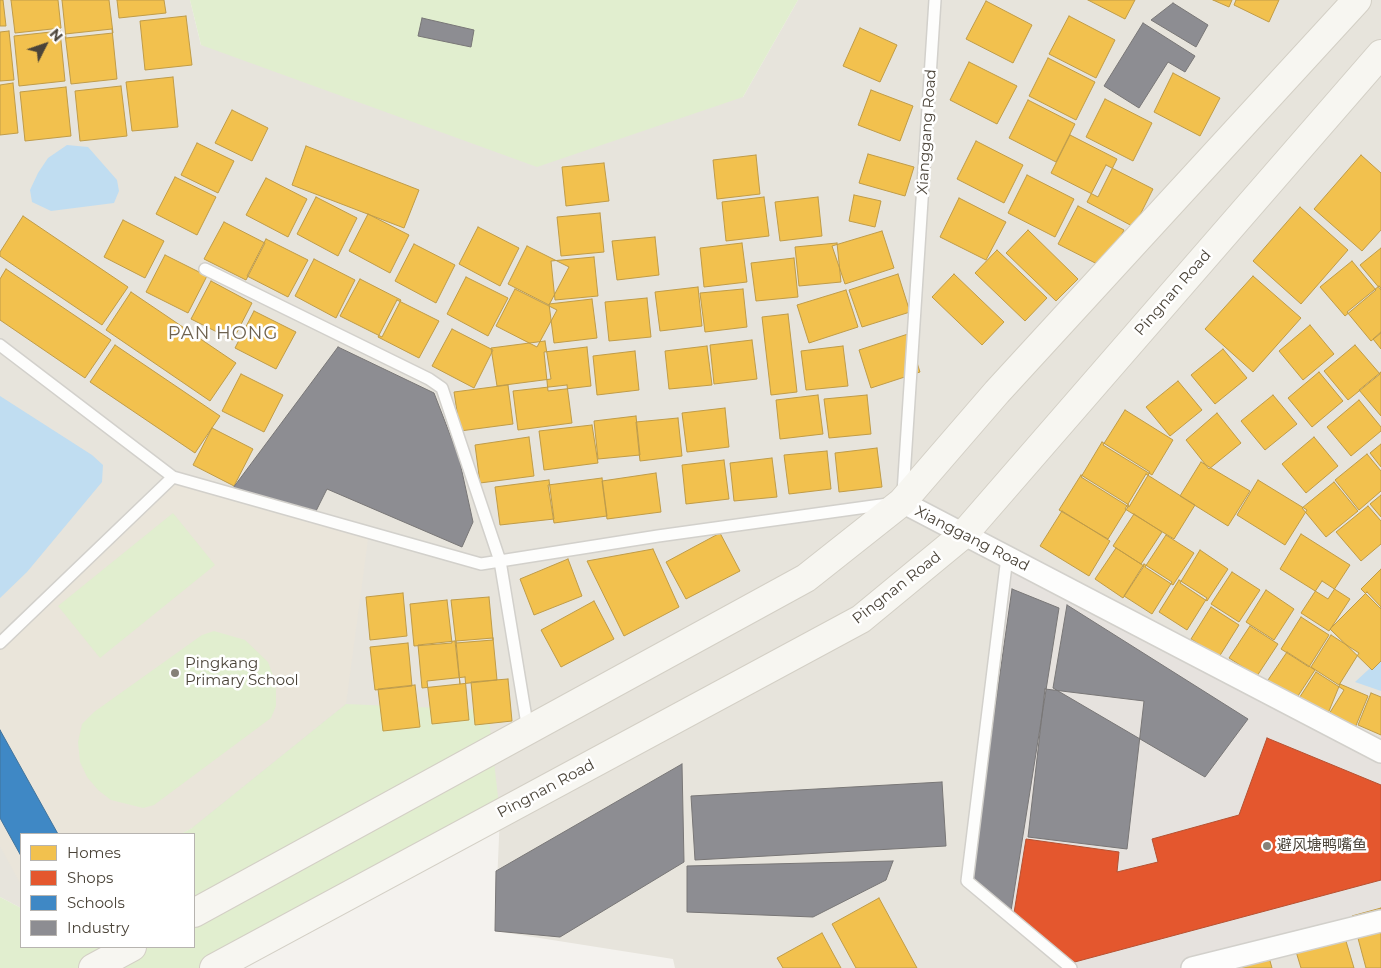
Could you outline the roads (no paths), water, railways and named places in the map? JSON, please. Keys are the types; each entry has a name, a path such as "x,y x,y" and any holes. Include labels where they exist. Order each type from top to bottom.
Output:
{"main road":[{"path":"195,912 806,578 902,502 1003,385 1357,0"},
{"name":"Pingnan Road","path":"214,968 861,619 964,534 1381,54"},
{"path":"93,968 130,948"}],"street":[{"name":"Xianggang Road","path":"902,502 1381,752"},
{"path":"1192,968 1381,921"}],"lane":[{"name":"Xianggang Road","path":"902,502 935,0"},
{"path":"205,269 429,379 442,388 500,561 528,730"},
{"path":"0,345 172,477 481,564 658,536 902,502"},
{"path":"0,643 172,477"},
{"path":"1007,557 967,881 1071,968"}],"water":[{"path":"67,145 88,147 117,180 119,191 114,203 51,211 32,202 30,190 38,173 48,158"},
{"path":"0,396 92,455 103,465 102,482 27,572 0,598"},
{"path":"1381,658 1381,691 1355,682"}],"place":[{"name":"Pingkang Primary School","path":"175,673"},
{"name":"避风塘鸭嘴鱼","path":"1267,846"}],"district":[{"name":"PAN HONG","path":"223,334"}]}
